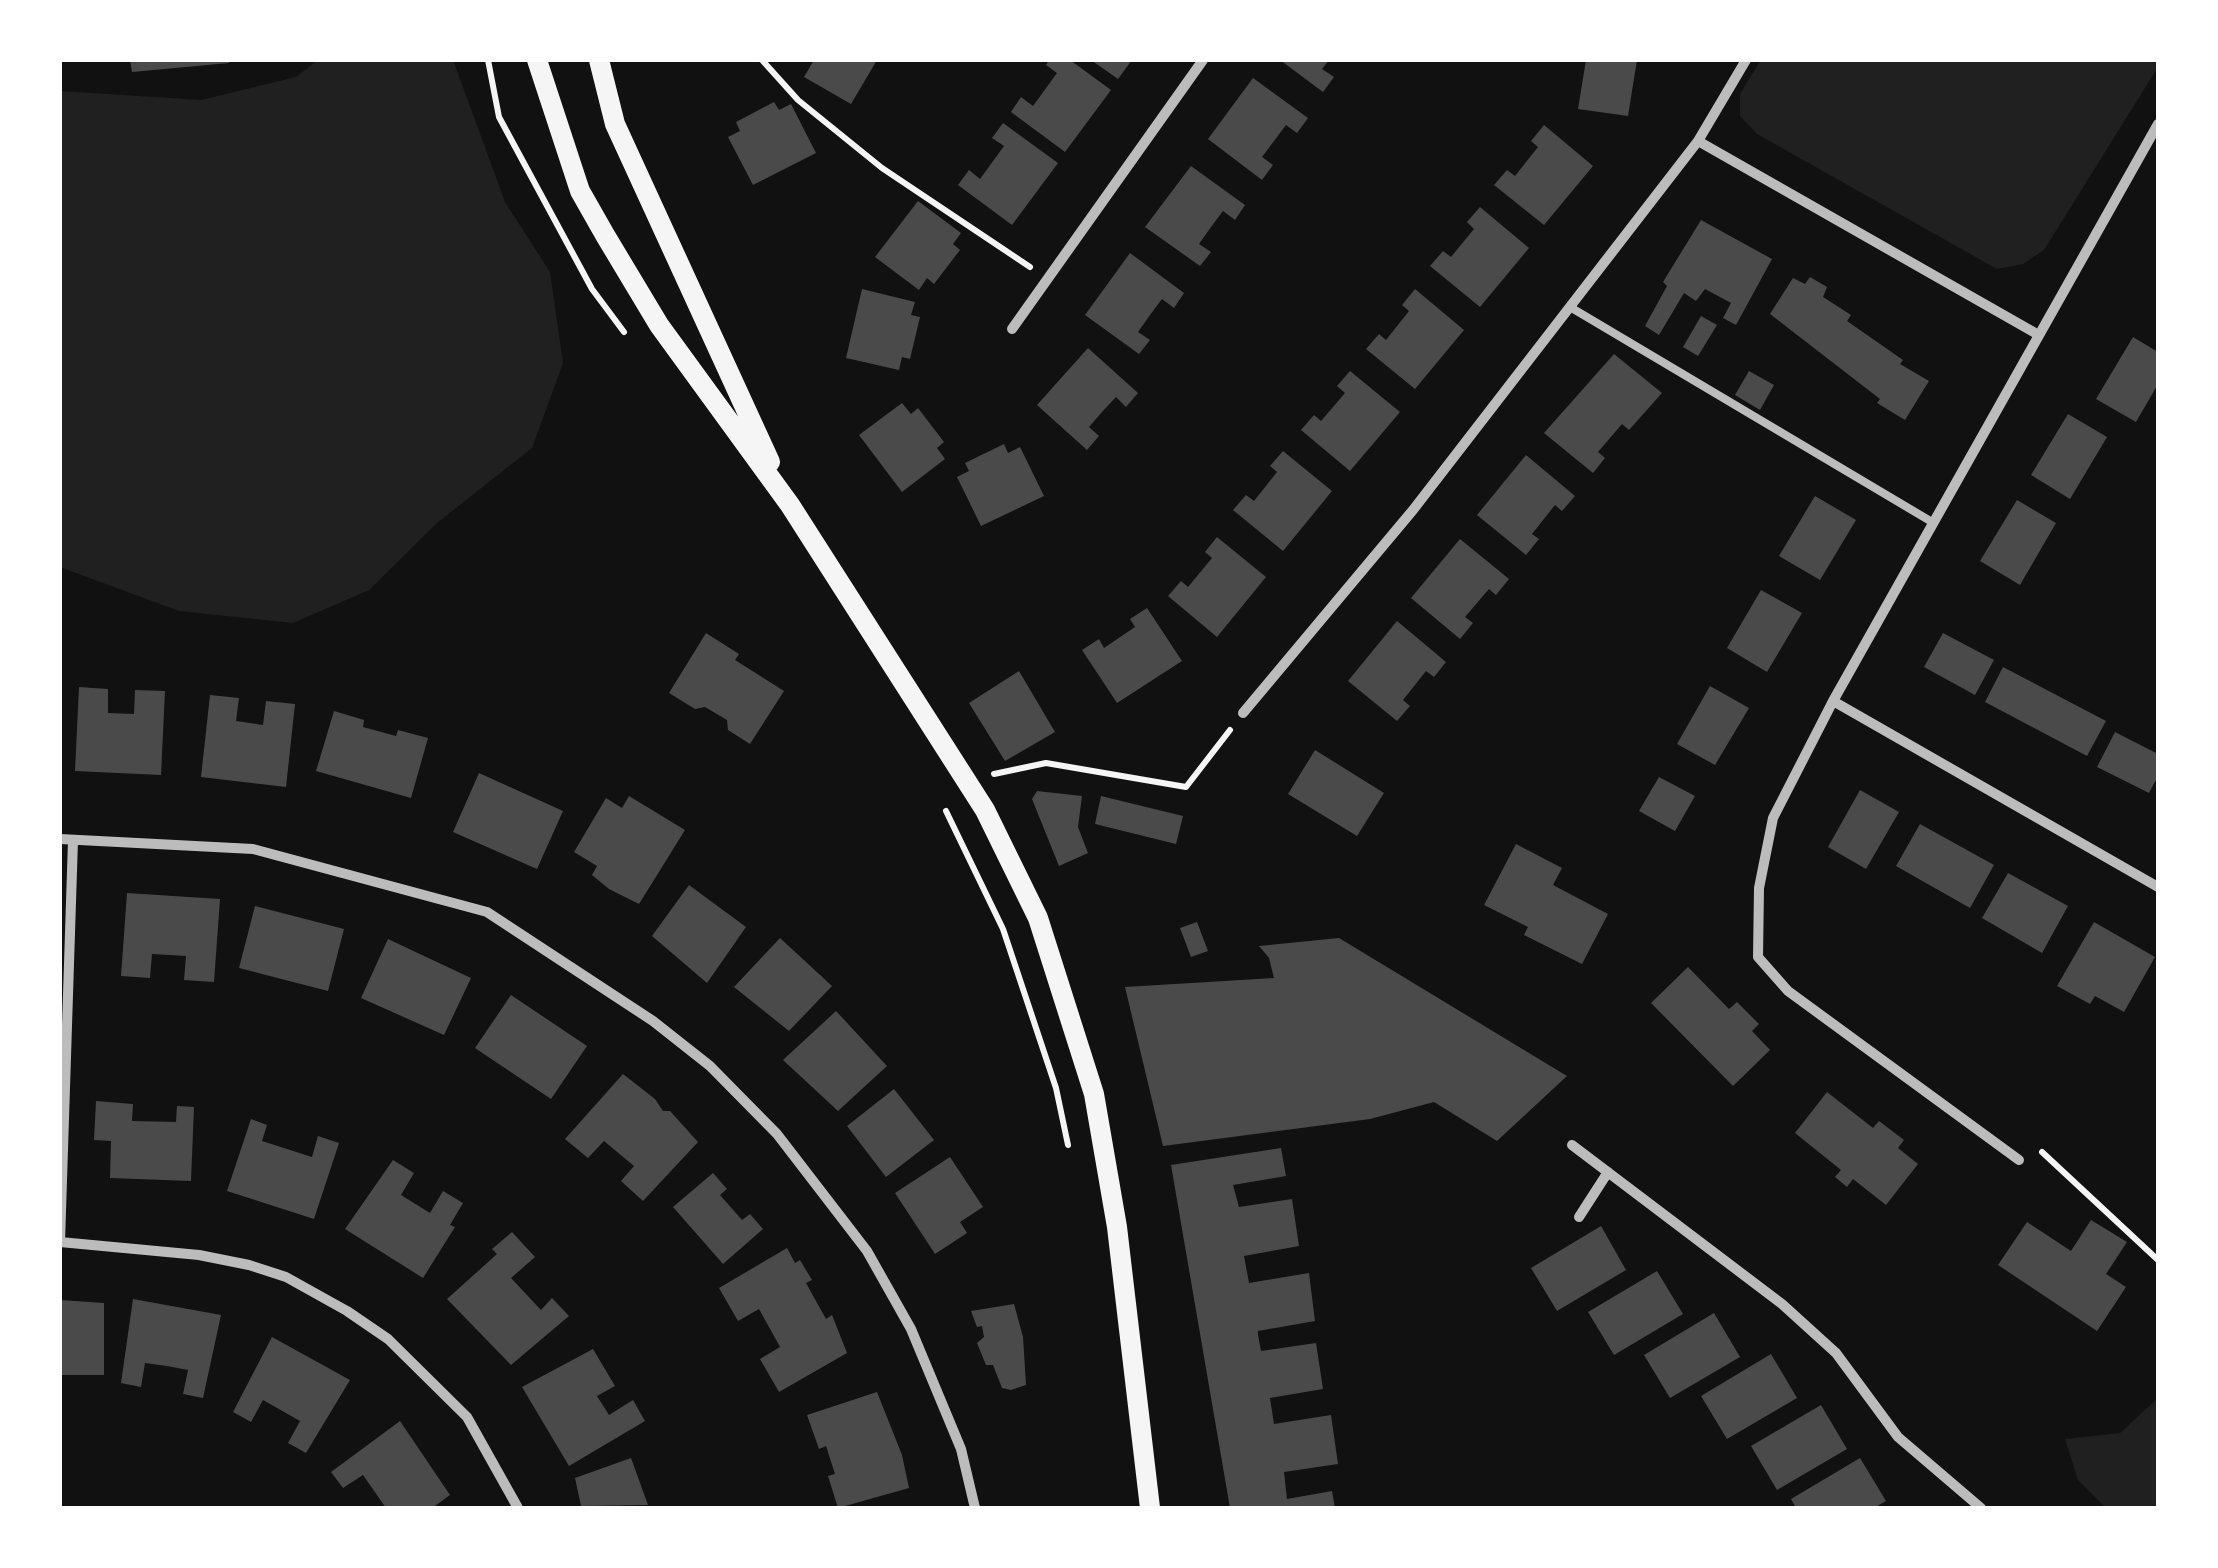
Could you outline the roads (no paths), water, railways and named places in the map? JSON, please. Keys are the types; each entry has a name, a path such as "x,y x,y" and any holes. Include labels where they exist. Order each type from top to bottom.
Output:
{"main road":[{"path":"537,60 554,124 596,220 659,325 790,505 966,780 1038,918 1094,1094 1117,1227 1150,1508"},
{"path":"599,60 615,124 790,505"}],"street":[{"path":"1012,329 1203,60"},
{"path":"1243,713 1413,510 1698,141 1746,60"},
{"path":"2019,1160 1788,991 1758,957 1759,888 1773,818 1833,700 2158,124"},
{"path":"1698,141 2037,334"},
{"path":"1833,700 2158,887"},
{"path":"60,839 253,848 487,912 653,1021 710,1066 778,1134 867,1250 912,1329 961,1450 974,1508"},
{"path":"73,840 60,1242 200,1254 249,1265 286,1277 347,1311 388,1338 467,1417 518,1508"},
{"path":"1572,1145 1782,1304 1836,1353 1898,1437 1981,1508"},
{"path":"1579,1217 1608,1172"}],"lane":[{"path":"1570,307 1932,522"}]}
